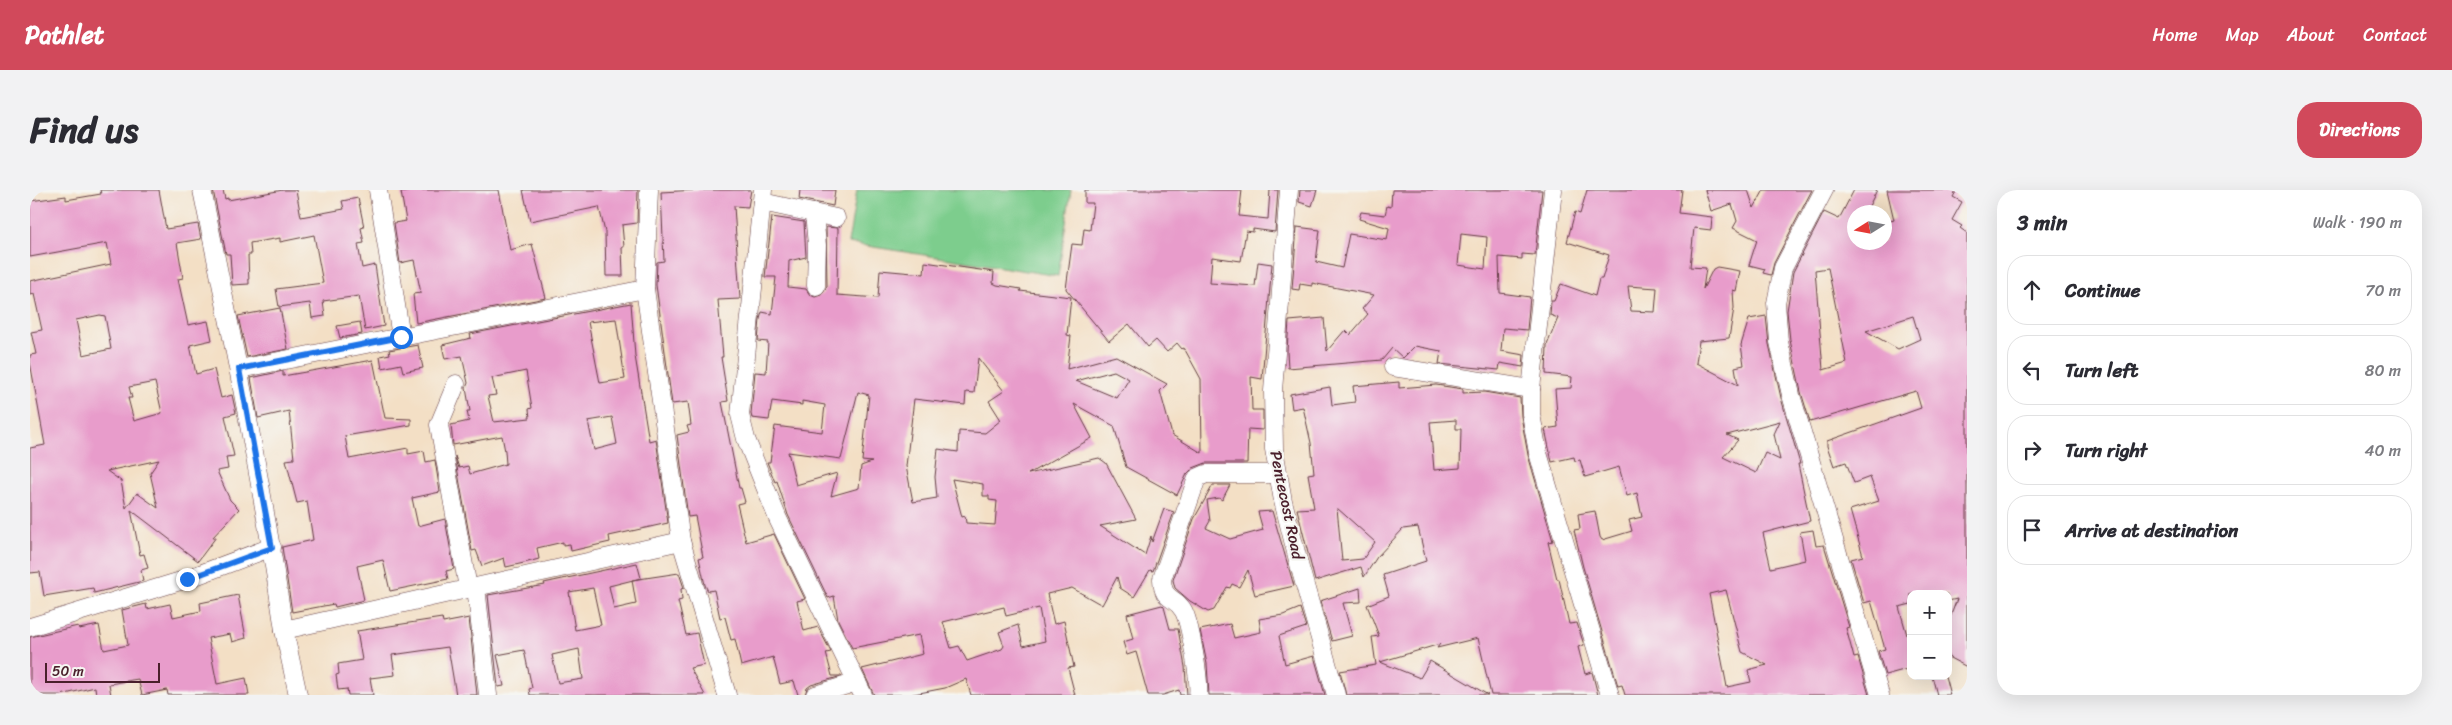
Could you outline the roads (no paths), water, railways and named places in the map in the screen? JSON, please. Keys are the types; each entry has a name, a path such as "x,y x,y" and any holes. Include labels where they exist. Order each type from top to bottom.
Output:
{"street":[{"path":"202,190 239,369 272,548 284,630 298,695"},
{"path":"378,190 401,337"},
{"path":"649,190 645,289 681,541 727,695"},
{"name":"Pentecost Road","path":"1289,190 1273,391 1274,449 1300,568 1336,695"},
{"path":"1553,190 1530,389 1531,414 1538,453 1610,695"},
{"path":"1824,190 1783,268 1776,303 1779,342 1792,395 1880,695"},
{"path":"815,695 860,689 778,519 746,439 740,415 762,196 836,218"},
{"path":"814,213 817,245 816,286"},
{"path":"239,369 645,289"},
{"path":"1393,367 1530,389"},
{"path":"456,384 438,425 472,588 488,695"},
{"path":"1198,695 1198,677 1184,610 1167,598 1162,580 1197,478 1206,474 1278,474"},
{"path":"284,630 681,541"},
{"path":"30,627 187,579 272,548"}]}
